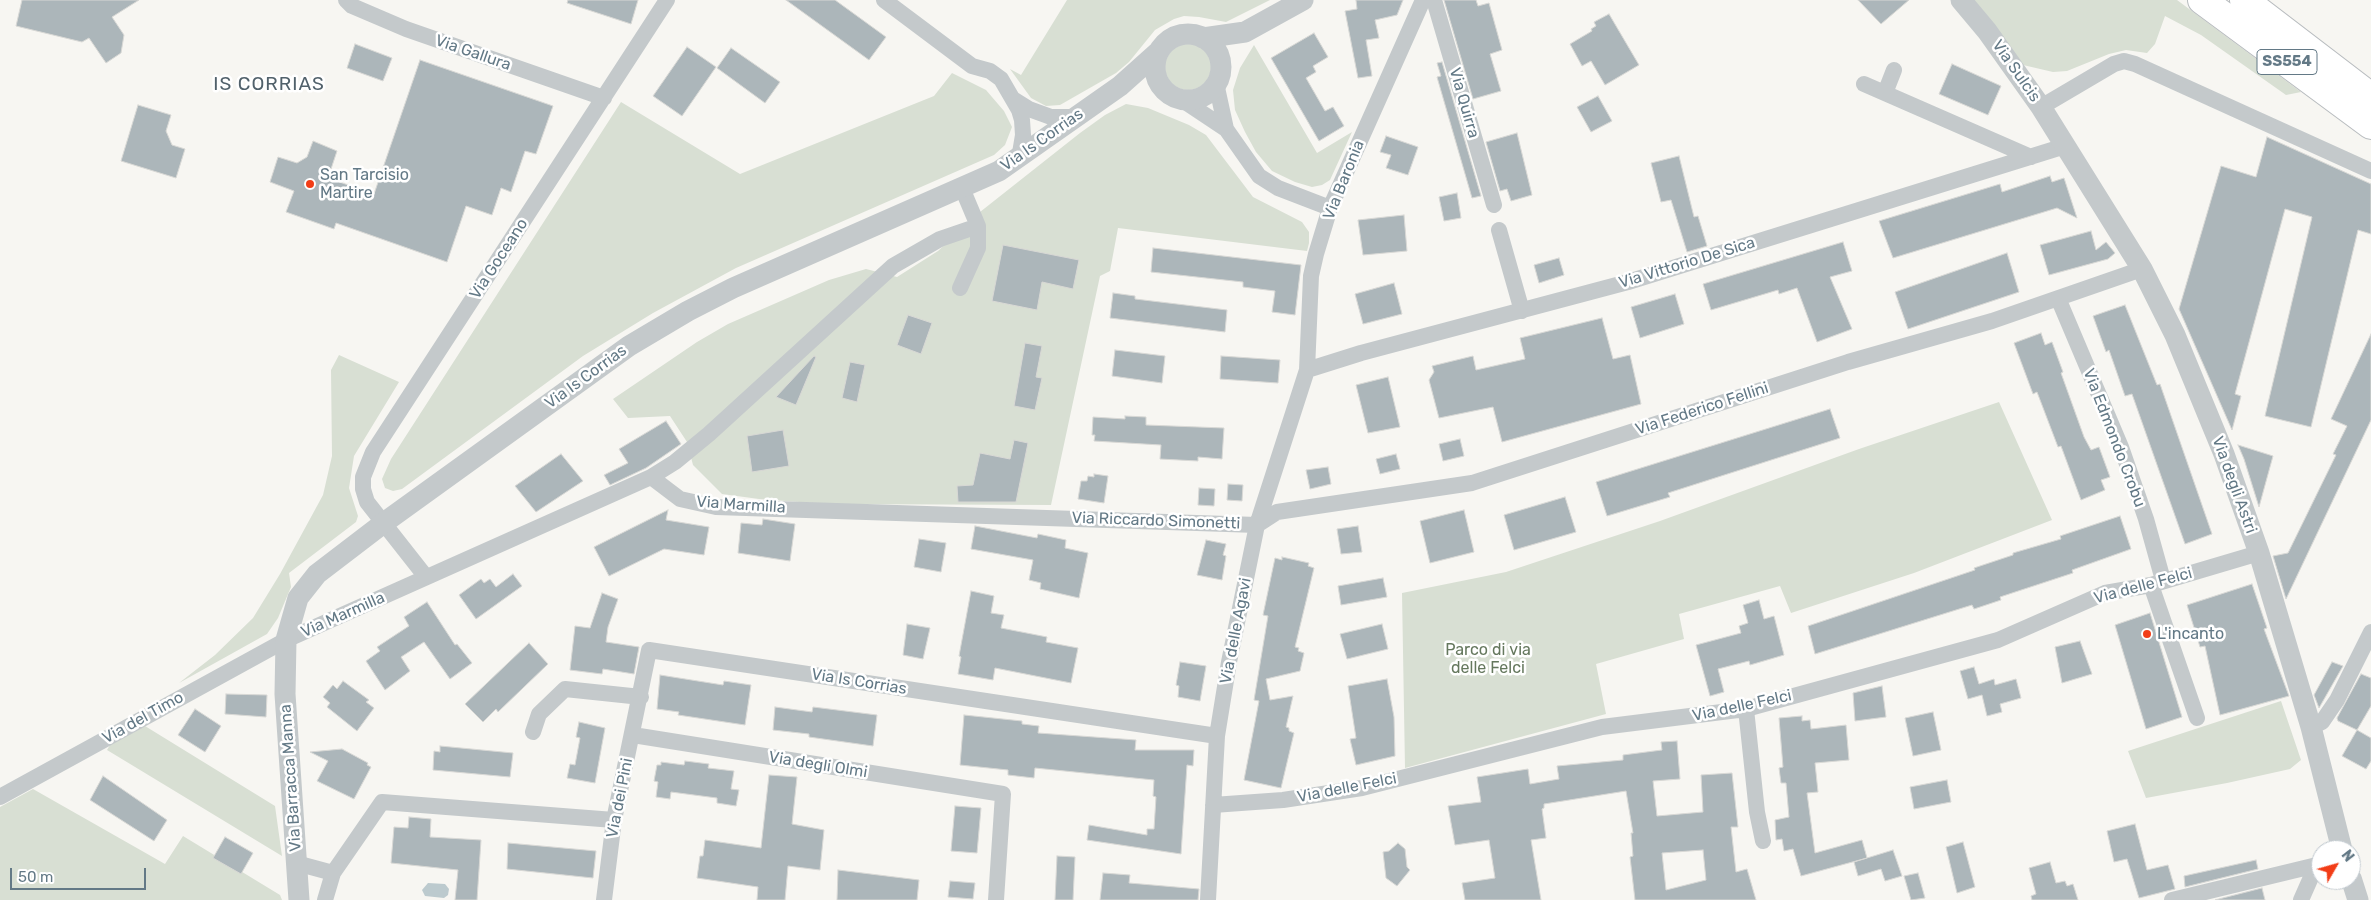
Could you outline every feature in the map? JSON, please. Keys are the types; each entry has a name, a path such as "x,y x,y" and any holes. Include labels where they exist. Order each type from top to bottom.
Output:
{"highway":[{"name":"SS554","path":"2202,0 2371,125"},
{"name":"SS554","path":"2244,0 2371,97"}],"street":[{"name":"Via Gallura","path":"346,0 352,6 406,29 604,98"},
{"name":"Via Goceano","path":"385,522 367,502 363,489 363,477 373,452 667,0"},
{"path":"886,0 972,66 996,75 1022,120 1023,135 1018,159"},
{"path":"1203,38 1244,32 1303,0"},
{"name":"Via Baronia","path":"1307,370 1311,276 1330,208 1423,0"},
{"name":"Via Quirra","path":"1434,0 1494,205"},
{"name":"Via Sulcis","path":"1961,0 1987,31 2065,146"},
{"path":"1120,86 1172,94 1202,96 1218,76 1244,32"},
{"path":"1226,129 1216,50 1203,38 1192,34 1181,34 1165,42 1158,52 1155,69 1172,94 1226,129 1259,176 1278,188 1330,208"},
{"name":"Via Is Corrias","path":"286,648 298,598 307,585 334,560 629,346 688,310 733,288 998,172 1120,86 1158,52"},
{"path":"2041,108 2114,64 2124,61 2135,64 2371,171"},
{"path":"1885,93 1894,70"},
{"path":"1864,84 2031,157"},
{"path":"1011,98 1029,109 1051,117 1075,116"},
{"name":"Via Vittorio De Sica","path":"1307,370 1361,353 1628,282 2065,146"},
{"name":"Via degli Astri","path":"2065,146 2142,269 2176,335 2224,454 2259,554 2311,727 2339,840"},
{"path":"960,288 978,248 978,226 962,188"},
{"path":"651,477 675,462 709,434 893,266 940,239 978,226"},
{"path":"1499,230 1522,311"},
{"name":"Via Federico Fellini","path":"1257,525 1277,512 1472,483 1848,362 1992,321 2142,269"},
{"name":"Via Edmondo Crobu","path":"2058,298 2121,447 2146,518 2157,583 2197,718"},
{"name":"Via delle Agavi","path":"1208,900 1217,736 1229,662 1257,525 1307,370"},
{"name":"Via Marmilla","path":"286,648 426,577 651,477 680,499 716,506 1056,518"},
{"name":"Via Riccardo Simonetti","path":"1056,518 1257,525"},
{"path":"385,522 426,577"},
{"name":"Via delle Felci","path":"1213,805 1284,800 1362,788 1602,727 1746,709 1998,640 2105,593 2157,583 2259,554"},
{"path":"2311,727 2322,722 2337,700 2371,632"},
{"name":"Via del Timo","path":"0,797 286,648"},
{"name":"Via Barracca Manna","path":"286,648 285,694 299,900"},
{"name":"Via Is Corrias","path":"641,697 649,650 1217,736"},
{"path":"533,732 540,714 565,689 641,697"},
{"name":"Via dei Pini","path":"604,900 614,820 641,697"},
{"path":"1746,709 1757,812 1763,841"},
{"name":"Via degli Olmi","path":"633,735 1003,794 996,900"},
{"path":"324,900 333,873 382,802 614,820"},
{"path":"296,863 333,873"},
{"path":"2172,900 2311,867"},
{"path":"2301,900 2311,879"}],"green space":[{"path":"1067,0 1270,0 1226,22 1184,16 1174,19 1155,30 1129,62 1116,73 1060,105 1046,106 1031,98 1010,69 1021,75"},
{"path":"1973,0 2177,0 2301,92 2286,95 2201,35 2165,16 2155,44 2147,53 2126,50 2109,54 2067,71 2053,72 2023,65"},
{"path":"1193,44 1197,45 1207,54 1210,58 1210,76 1201,86 1193,90 1183,90 1175,86 1166,76 1165,62 1169,54 1179,45"},
{"path":"1254,45 1317,153 1352,132 1330,180 1322,185 1312,187 1295,182 1272,171 1256,152 1245,132 1235,110 1233,90 1240,68"},
{"path":"952,73 986,90 1004,111 1012,127 1005,145 994,155 736,268 653,313 583,356 402,489 393,491 385,488 382,479 391,459 621,102 740,174 934,96"},
{"path":"1126,104 1148,108 1189,125 1206,135 1253,197 1302,222 1309,232 1309,243 1307,251 1118,228 1110,271 1100,276 1051,505 826,504 722,494 693,465 687,442 670,416 628,418 613,399 697,342 728,324 829,280 866,269 897,277 938,251 980,212 1080,133 1105,115"},
{"path":"339,355 399,382 354,456 349,488 358,516 356,522 289,573 291,587 278,618 267,634 179,683 215,655 253,618 280,574 323,495 332,456 331,370"},
{"name":"Parco di via delle Felci","path":"1999,402 2052,520 1914,573 1791,613 1780,586 1679,614 1684,639 1596,664 1606,714 1405,768 1402,593 1506,572 1660,521 1859,449"},
{"path":"2281,701 2301,760 2290,769 2146,798 2128,751"},
{"path":"145,726 275,806 282,856 107,750 110,745"},
{"path":"33,789 165,864 183,836 280,895 282,900 0,900 0,807"}],"shaded area":[{"path":"428,883 445,884 449,889 448,895 444,898 425,896 422,890"}],"building":[{"path":"22,0 139,0 112,17 124,35 121,53 106,63 89,38 82,42 16,26"},
{"path":"568,0 638,0 631,24 567,3"},
{"path":"786,0 835,0 886,37 869,60"},
{"path":"1356,0 1403,0 1397,15 1375,20 1379,38 1366,40 1372,76 1358,78 1345,11 1357,9"},
{"path":"1444,0 1476,0 1478,6 1489,3 1502,50 1490,54 1501,91 1473,99"},
{"path":"1858,0 1909,0 1881,24"},
{"path":"1609,14 1639,65 1605,85 1591,61 1582,66 1570,44 1592,31 1591,29 1596,26 1594,22"},
{"path":"1314,33 1328,57 1313,66 1316,72 1306,78 1325,111 1333,107 1344,126 1319,141 1271,58"},
{"path":"355,44 392,58 383,81 347,68"},
{"path":"687,47 716,67 682,116 653,96"},
{"path":"731,48 780,82 765,103 717,68"},
{"path":"420,60 553,106 536,154 525,151 511,192 501,188 492,215 466,206 447,262 336,223 334,229 286,212 294,191 270,182 278,157 297,163 307,157 313,141 337,151 328,178 374,194"},
{"path":"1442,62 1481,196 1472,198 1437,77 1441,76 1437,63"},
{"path":"1952,64 2001,86 1988,115 1939,94"},
{"path":"1598,96 1612,121 1591,132 1577,107"},
{"path":"138,105 171,115 166,131 172,145 185,149 176,178 121,161"},
{"path":"1517,133 1532,195 1511,201 1507,189 1500,191 1486,142"},
{"path":"1386,136 1418,147 1408,175 1386,168 1391,155 1380,152"},
{"path":"2267,137 2371,184 2371,234 2358,230 2311,427 2265,416 2312,217 2285,209 2235,394 2241,396 2232,430 2179,309 2221,166 2256,177"},
{"path":"1679,156 1694,217 1698,216 1707,246 1687,252 1671,200 1661,202 1651,163"},
{"path":"2050,176 2052,182 2064,178 2077,218 2057,208 1893,258 1879,221 2000,184 2002,192"},
{"path":"1457,193 1461,218 1444,221 1439,197"},
{"path":"1404,215 1407,251 1363,255 1358,220"},
{"path":"2091,231 2096,250 2106,242 2115,253 2108,259 2049,275 2040,245"},
{"path":"1843,242 1852,271 1830,277 1852,329 1817,342 1797,288 1779,294 1778,290 1711,310 1703,284"},
{"path":"1003,245 1079,260 1073,289 1042,282 1037,310 992,301"},
{"path":"1153,248 1301,265 1295,315 1272,312 1275,291 1243,287 1243,282 1151,272"},
{"path":"2007,253 2019,292 1908,329 1895,292"},
{"path":"1559,258 1564,275 1539,283 1534,265"},
{"path":"1394,283 1402,314 1363,324 1355,294"},
{"path":"1113,293 1135,296 1135,299 1227,310 1225,332 1110,318"},
{"path":"1675,294 1684,324 1640,338 1631,307"},
{"path":"2125,305 2157,385 2160,384 2212,534 2185,544 2132,394 2125,396 2109,350 2106,352 2093,316"},
{"path":"908,315 932,323 921,354 897,345"},
{"path":"1602,318 1613,359 1630,355 1641,404 1502,442 1493,407 1439,418 1429,380 1434,372 1432,366 1473,356 1476,370 1525,359 1520,338"},
{"path":"2041,333 2045,345 2052,342 2084,437 2091,450 2099,447 2110,477 2101,480 2105,490 2081,500 2061,446 2058,447 2037,392 2033,394 2014,343"},
{"path":"2371,334 2371,420 2286,599 2273,556 2288,553 2336,455 2333,454 2347,426 2331,419"},
{"path":"1025,343 1042,346 1036,377 1042,378 1035,410 1014,406"},
{"path":"1115,350 1165,356 1162,383 1112,376"},
{"path":"814,356 816,357 796,405 776,397"},
{"path":"1221,356 1280,360 1278,383 1220,379"},
{"path":"850,362 865,365 857,402 842,398"},
{"path":"1388,377 1400,427 1368,433 1356,385"},
{"path":"1830,409 1840,438 1668,493 1670,497 1607,516 1596,482"},
{"path":"1125,416 1146,417 1146,425 1224,428 1222,459 1198,457 1198,461 1160,459 1161,445 1094,441 1095,435 1092,435 1093,417 1125,419"},
{"path":"666,421 681,444 646,468 610,485 604,475 628,463 619,449"},
{"path":"783,430 789,466 752,472 747,436"},
{"path":"1460,439 1464,456 1443,461 1439,444"},
{"path":"1014,440 1028,443 1016,502 958,502 957,486 973,485 980,453 1010,459"},
{"path":"2238,445 2273,456 2259,507 2244,459"},
{"path":"561,454 583,481 536,512 515,486"},
{"path":"1396,454 1400,469 1380,474 1376,459"},
{"path":"1328,467 1331,484 1310,489 1306,470"},
{"path":"1094,474 1108,476 1104,503 1078,499 1081,481 1087,481 1088,476 1094,477"},
{"path":"1228,484 1243,485 1242,501 1227,500"},
{"path":"1199,488 1215,489 1214,506 1198,505"},
{"path":"1565,497 1576,532 1514,550 1504,515"},
{"path":"668,510 666,520 709,527 704,555 664,549 609,576 594,547"},
{"path":"1464,510 1474,552 1430,563 1420,521"},
{"path":"2120,516 2131,549 2072,570 2073,573 2000,597 2001,600 1974,609 1972,605 1815,654 1808,626 1975,570 1974,568 2013,555 2013,553 2061,539 2060,536"},
{"path":"763,519 795,524 790,561 738,553 741,523 762,525"},
{"path":"975,526 1037,538 1038,534 1066,540 1065,548 1088,553 1079,598 1040,589 1041,583 1029,580 1033,560 971,549"},
{"path":"1358,526 1362,552 1341,554 1337,529"},
{"path":"919,539 946,543 941,572 914,567"},
{"path":"1206,540 1226,544 1223,555 1226,556 1222,580 1197,575"},
{"path":"1282,557 1309,563 1308,566 1314,568 1295,647 1299,648 1298,651 1304,653 1300,671 1266,679 1270,700 1293,696 1286,727 1294,733 1281,788 1244,780 1259,701 1254,700 1268,616 1263,615 1275,558 1282,560"},
{"path":"513,574 522,586 476,619 459,595 481,579 484,583 490,579 496,587"},
{"path":"1383,578 1387,597 1341,605 1338,586"},
{"path":"2252,584 2267,628 2264,629 2289,696 2220,715 2205,646 2200,647 2187,605"},
{"path":"971,591 994,596 991,613 1004,615 1001,628 1047,637 1046,642 1078,648 1071,683 995,668 993,680 958,674 961,657 959,656"},
{"path":"602,593 618,599 608,627 606,642 639,647 634,674 603,669 602,674 570,670 575,626 590,628"},
{"path":"1759,600 1764,619 1774,616 1784,655 1750,665 1749,661 1718,669 1724,692 1710,696 1696,645 1741,633 1739,626 1748,623 1743,605"},
{"path":"427,602 455,645 457,644 472,663 450,679 424,642 401,657 410,671 385,690 366,661 380,651 377,647 409,626 404,617"},
{"path":"2150,613 2182,717 2146,729 2115,625"},
{"path":"907,624 930,628 923,659 903,655"},
{"path":"1382,624 1388,649 1347,659 1340,634"},
{"path":"2080,641 2092,674 2062,683 2055,647"},
{"path":"529,643 548,664 498,712 496,709 483,722 465,704"},
{"path":"1180,662 1206,666 1200,701 1178,697 1179,686 1176,685"},
{"path":"2332,662 2343,666 2319,708 2314,695"},
{"path":"1974,667 1979,684 1994,679 1995,685 2016,679 2021,698 2000,704 2002,712 1987,716 1982,695 1968,699 1960,671"},
{"path":"2361,674 2371,678 2371,706 2357,730 2338,721 2337,718"},
{"path":"660,675 723,685 724,681 751,685 745,725 678,715 679,712 657,709"},
{"path":"1387,679 1394,717 1395,756 1356,765 1350,739 1356,738 1348,686"},
{"path":"343,681 369,700 366,702 374,708 357,731 327,707 330,703 323,697 333,685 337,689"},
{"path":"1882,686 1886,717 1855,721 1853,693"},
{"path":"226,694 267,695 266,717 225,714"},
{"path":"775,707 812,712 813,707 877,715 873,746 809,737 809,734 773,730"},
{"path":"195,709 221,726 205,752 178,735"},
{"path":"1933,712 1941,750 1913,756 1905,718"},
{"path":"964,715 1022,721 1022,724 1039,726 1038,733 1136,740 1135,750 1194,750 1193,766 1187,765 1181,854 1087,840 1089,825 1147,835 1147,829 1154,829 1156,797 1153,796 1154,780 1035,768 1034,778 1008,775 1008,770 960,765"},
{"path":"1802,716 1802,721 1810,720 1811,729 1846,725 1849,760 1815,763 1818,792 1807,793 1815,853 1862,840 1867,858 1801,876 1793,849 1784,851 1782,839 1776,840 1775,820 1789,817 1786,783 1781,783 1779,768 1783,767 1779,718"},
{"path":"579,722 605,728 595,783 567,778 570,764 575,765 580,738 576,737"},
{"path":"2357,730 2371,738 2371,761 2366,769 2342,756"},
{"path":"1677,741 1680,779 1653,781 1657,816 1703,812 1701,775 1732,773 1738,827 1731,827 1736,872 1747,869 1756,900 1635,900 1630,857 1633,856 1631,833 1633,833 1626,791 1544,804 1542,809 1546,838 1531,840 1541,900 1465,900 1462,883 1495,878 1489,840 1455,845 1448,806 1481,802 1477,777 1528,769 1530,784 1559,779 1557,766 1623,760 1623,755 1662,750 1661,742","holes":["1703,850 1706,880 1666,890 1662,853"]},
{"path":"440,746 513,753 510,777 433,770 434,751 440,752"},
{"path":"342,749 368,763 367,765 371,767 354,799 317,781 328,761 310,752"},
{"path":"685,761 709,764 708,768 734,771 731,789 739,790 736,806 717,803 717,798 671,792 670,799 656,797 658,782 654,781 657,765 661,765 661,762 684,765"},
{"path":"769,775 797,777 792,824 824,830 820,870 788,866 785,900 757,900 758,887 697,878 700,856 703,856 705,840 761,848"},
{"path":"103,776 167,820 154,841 90,800"},
{"path":"1947,780 1951,802 1914,809 1910,787"},
{"path":"955,806 981,808 977,853 951,851"},
{"path":"409,817 431,819 430,837 481,840 477,900 455,900 458,870 391,863 394,827 408,828"},
{"path":"2135,824 2147,870 2168,865 2175,889 2139,898 2127,859 2114,862 2107,831"},
{"path":"225,837 253,853 241,874 213,858"},
{"path":"1963,842 1975,887 1957,893 1946,847"},
{"path":"508,843 596,851 593,878 507,869"},
{"path":"1398,843 1405,849 1407,867 1410,870 1397,886 1386,878 1383,852 1389,851"},
{"path":"1893,850 1902,876 1885,881 1881,869 1858,876 1854,862"},
{"path":"1057,856 1075,857 1073,900 1055,900"},
{"path":"2256,860 2258,869 2185,887 2184,876"},
{"path":"2050,862 2056,883 2065,881 2067,886 2073,884 2078,900 2032,900 2031,896 2036,894 2029,868"},
{"path":"838,870 919,880 917,900 837,900"},
{"path":"1103,873 1130,875 1129,883 1199,889 1198,900 1100,900"},
{"path":"1918,873 1925,898 1911,900 1904,876"},
{"path":"950,881 975,883 973,899 948,897"},
{"path":"2262,888 2265,900 2215,900"}],"place":[{"name":"San Tarcisio Martire","path":"310,184"},
{"name":"L'incanto","path":"2147,634"}],"district":[{"name":"IS CORRIAS","path":"269,85"}]}
